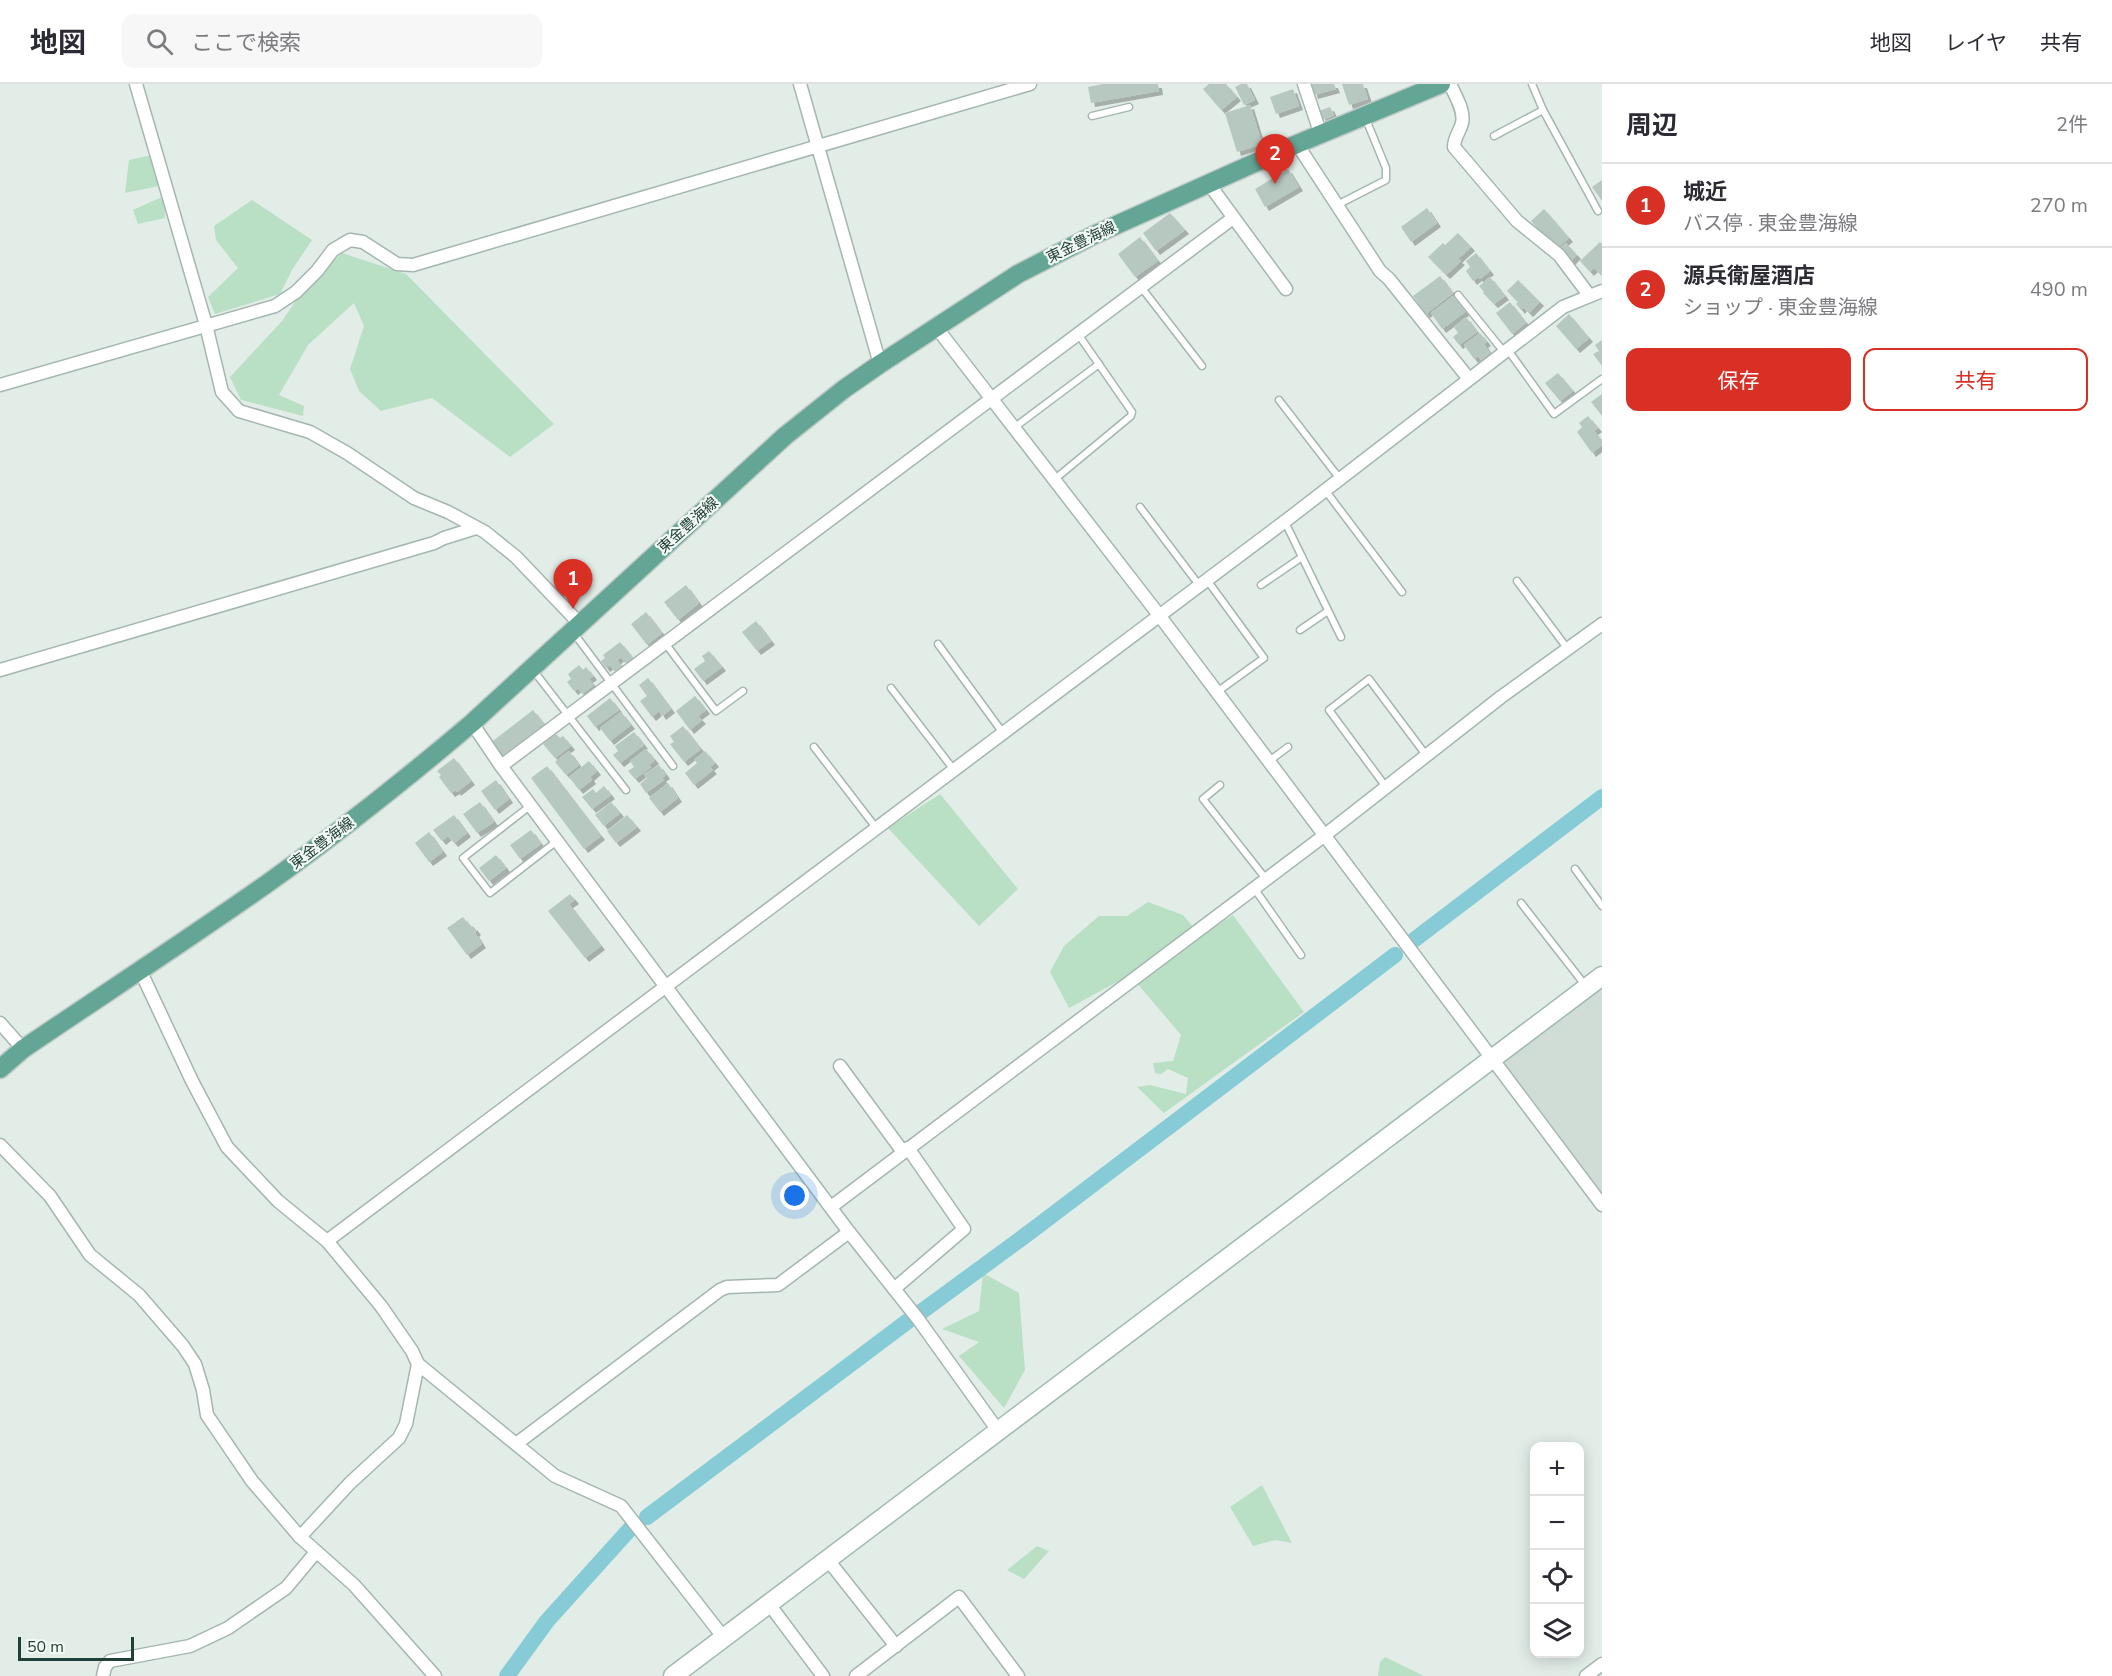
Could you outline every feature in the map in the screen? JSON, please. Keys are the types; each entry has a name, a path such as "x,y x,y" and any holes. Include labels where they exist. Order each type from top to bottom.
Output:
{"main road":[{"name":"東金豊海線","path":"0,1069 23,1049 267,883 348,824 472,723 785,436 880,364 1018,274 1094,235 1297,144 1441,84"}],"street":[{"path":"136,84 206,325 222,392 239,411 310,432 414,498 448,512 476,528 516,557 576,628"},
{"path":"800,84 880,364"},
{"path":"0,385 275,306 296,292 333,250 350,240 363,242 397,264 413,265 1030,84"},
{"path":"1304,84 1321,135"},
{"path":"1450,84 1462,115 1454,147 1517,221 1559,255 1589,295"},
{"path":"1297,144 1380,271 1389,279 1469,379"},
{"path":"1209,184 1286,289"},
{"path":"501,766 1233,218"},
{"path":"327,1241 877,829 1340,479 1563,307 1602,291"},
{"path":"936,327 1159,615 1602,1205"},
{"path":"0,670 422,546 476,528"},
{"path":"831,1207 1325,835 1567,648 1602,624"},
{"path":"472,723 501,766 999,1432"},
{"path":"140,970 226,1147 278,1201 327,1241 381,1306 412,1351 418,1364 555,1476 621,1506 724,1638"},
{"path":"673,1676 1602,976"},
{"path":"0,1023 23,1049"},
{"path":"840,1066 964,1229 894,1289"},
{"path":"0,1145 50,1197 90,1255 139,1295 183,1346 195,1364 203,1390 207,1415 252,1481 300,1537 354,1585 435,1676"},
{"path":"516,1444 720,1290 727,1287 778,1285 849,1232"},
{"path":"300,1537 350,1484 399,1438 406,1424 418,1364"},
{"path":"103,1676 105,1667 110,1661 190,1646 228,1628 286,1588 316,1552"},
{"path":"828,1560 896,1646"},
{"path":"856,1676 959,1597 1018,1676"},
{"path":"769,1604 823,1676"},
{"path":"1586,1676 1602,1664"}],"lane":[{"path":"1532,84 1543,110 1598,211"},
{"path":"1092,116 1129,107"},
{"path":"1494,136 1543,110"},
{"path":"1337,205 1386,180 1386,168 1364,116"},
{"path":"1140,287 1202,366"},
{"path":"1458,295 1506,351 1554,414 1602,379"},
{"path":"1054,479 1131,416 1132,412 1078,334"},
{"path":"1015,427 1099,364"},
{"path":"1279,400 1340,479"},
{"path":"1325,490 1402,592"},
{"path":"1140,507 1264,658 1217,692"},
{"path":"1284,521 1341,637"},
{"path":"1261,585 1302,557"},
{"path":"1517,581 1567,648"},
{"path":"1300,630 1328,611"},
{"path":"576,628 611,684 673,766"},
{"path":"665,643 716,711 743,691"},
{"path":"938,644 1003,733"},
{"path":"532,668 626,790"},
{"path":"1386,787 1329,710 1369,679 1426,756"},
{"path":"891,688 954,770"},
{"path":"814,747 877,829"},
{"path":"1269,761 1288,747"},
{"path":"1220,785 1203,799 1266,879"},
{"path":"530,805 463,858 490,893 557,841"},
{"path":"1575,869 1602,906"},
{"path":"1254,888 1301,955"},
{"path":"1521,903 1587,987"}],"shaded area":[{"path":"1602,987 1602,1194 1503,1062"}],"green space":[{"path":"152,155 159,186 125,193 129,160"},
{"path":"164,196 165,218 138,224 133,210"},
{"path":"252,200 312,240 292,270 280,294 215,314 208,297 238,268 216,240 214,226"},
{"path":"342,253 406,274 554,424 510,457 432,398 381,411 359,391 350,369 364,326 354,303 308,345 279,395 304,406 303,416 241,400 230,377 282,321 301,293"},
{"path":"940,794 1018,889 979,926 888,828"},
{"path":"1148,902 1183,915 1201,936 1233,915 1304,1012 1164,1113 1137,1087 1150,1085 1186,1094 1188,1078 1168,1069 1161,1074 1155,1073 1153,1063 1173,1061 1181,1035 1130,975 1069,1008 1050,972 1064,946 1099,916 1127,916"},
{"path":"983,1273 1019,1293 1025,1370 1004,1408 959,1356 979,1342 942,1329 979,1311"},
{"path":"1262,1485 1292,1543 1275,1540 1253,1546 1230,1507"},
{"path":"1037,1546 1049,1551 1024,1579 1007,1570"},
{"path":"1385,1657 1424,1676 1378,1676 1380,1662"}],"building":[{"path":"1103,84 1158,84 1159,91 1091,103 1088,87"},
{"path":"1209,84 1226,84 1237,97 1221,110 1203,89"},
{"path":"1247,84 1255,100 1244,105 1235,87"},
{"path":"1311,84 1334,84 1336,89 1314,95"},
{"path":"1342,84 1363,84 1368,99 1349,105"},
{"path":"1293,89 1299,106 1276,114 1270,97"},
{"path":"1250,105 1262,144 1237,152 1225,113"},
{"path":"1330,107 1334,115 1323,120 1319,111"},
{"path":"1288,169 1299,187 1265,207 1255,189"},
{"path":"1602,180 1602,201 1592,187"},
{"path":"1427,208 1437,223 1411,242 1401,227"},
{"path":"1544,209 1569,238 1556,249 1531,221"},
{"path":"1170,213 1185,230 1156,251 1143,233"},
{"path":"1458,233 1471,247 1458,259 1461,261 1446,275 1428,257"},
{"path":"1140,237 1158,261 1135,277 1118,254"},
{"path":"1600,242 1602,244 1602,276 1594,268 1590,272 1580,261"},
{"path":"1566,243 1577,255 1570,262 1559,249"},
{"path":"1476,253 1490,271 1480,279 1478,277 1473,281 1466,271 1470,267 1466,261"},
{"path":"1440,276 1453,293 1426,314 1413,296"},
{"path":"1490,277 1505,296 1494,304 1479,286"},
{"path":"1518,280 1540,302 1529,313 1523,307 1521,310 1516,304 1518,302 1507,291"},
{"path":"1453,296 1465,312 1442,329 1431,313"},
{"path":"1510,302 1526,323 1512,334 1496,313"},
{"path":"1569,314 1589,338 1576,349 1556,326"},
{"path":"1466,317 1477,332 1459,345 1453,337 1458,333 1454,327"},
{"path":"1480,333 1487,342 1484,344 1490,353 1481,360 1478,356 1474,359 1464,345"},
{"path":"1602,340 1602,366 1593,354 1599,351 1595,345"},
{"path":"1558,373 1573,391 1560,401 1545,383"},
{"path":"1602,394 1602,416 1591,402"},
{"path":"1588,416 1598,428 1594,431 1602,441 1602,445 1592,453 1577,432 1582,427 1579,423"},
{"path":"686,585 699,603 678,620 664,602"},
{"path":"646,612 662,633 647,645 631,624"},
{"path":"756,621 771,641 757,651 742,632"},
{"path":"620,642 633,658 625,663 621,657 617,660 622,667 615,672 610,665 606,668 601,661 605,658 603,655"},
{"path":"709,651 722,667 703,681 694,669 705,661 702,656"},
{"path":"579,665 583,670 586,667 593,676 589,679 594,685 582,694 578,688 574,691 567,682 571,679 568,674"},
{"path":"648,678 671,709 662,716 659,711 652,717 640,701 647,696 639,685"},
{"path":"695,696 706,710 698,716 702,720 690,730 676,711"},
{"path":"610,698 619,710 595,727 587,716"},
{"path":"533,710 544,724 500,758 489,744"},
{"path":"621,712 631,725 610,741 600,728"},
{"path":"683,726 701,749 684,762 670,744 674,742 670,736"},
{"path":"634,732 644,745 620,763 613,755 618,751 615,746"},
{"path":"556,734 560,738 563,736 571,746 555,758 543,744"},
{"path":"646,749 655,760 649,765 651,767 635,779 628,771 634,767 630,761"},
{"path":"569,751 579,765 566,775 555,762"},
{"path":"705,751 715,763 710,767 713,770 694,785 685,773 697,763 694,760"},
{"path":"454,758 471,781 457,792 456,790 451,793 437,771"},
{"path":"589,761 597,771 590,777 592,780 579,790 569,777"},
{"path":"659,765 666,775 662,778 664,780 646,793 640,784 647,778 644,774"},
{"path":"547,766 601,836 584,849 531,778"},
{"path":"496,780 509,799 495,810 481,791"},
{"path":"668,783 678,798 660,812 649,798"},
{"path":"604,786 611,795 592,809 582,797 593,789 596,793"},
{"path":"480,802 494,822 477,833 463,814"},
{"path":"611,802 620,813 604,826 595,815"},
{"path":"454,815 467,833 454,843 448,836 442,841 433,830"},
{"path":"627,815 637,827 616,843 607,831"},
{"path":"531,830 541,844 520,859 510,845"},
{"path":"429,832 443,852 429,862 415,843"},
{"path":"496,855 506,868 489,881 479,868"},
{"path":"570,894 575,900 569,904 601,946 585,958 548,911"},
{"path":"463,917 477,931 475,933 482,944 467,955 447,928"}],"waterway":[{"path":"1414,940 1602,797"},
{"path":"921,1312 1395,955"},
{"path":"647,1517 908,1321"},
{"path":"507,1676 547,1621 630,1529"}],"place":[{"name":"源兵衛屋酒店","path":"1275,184"},
{"name":"城近","path":"573,609"}]}
